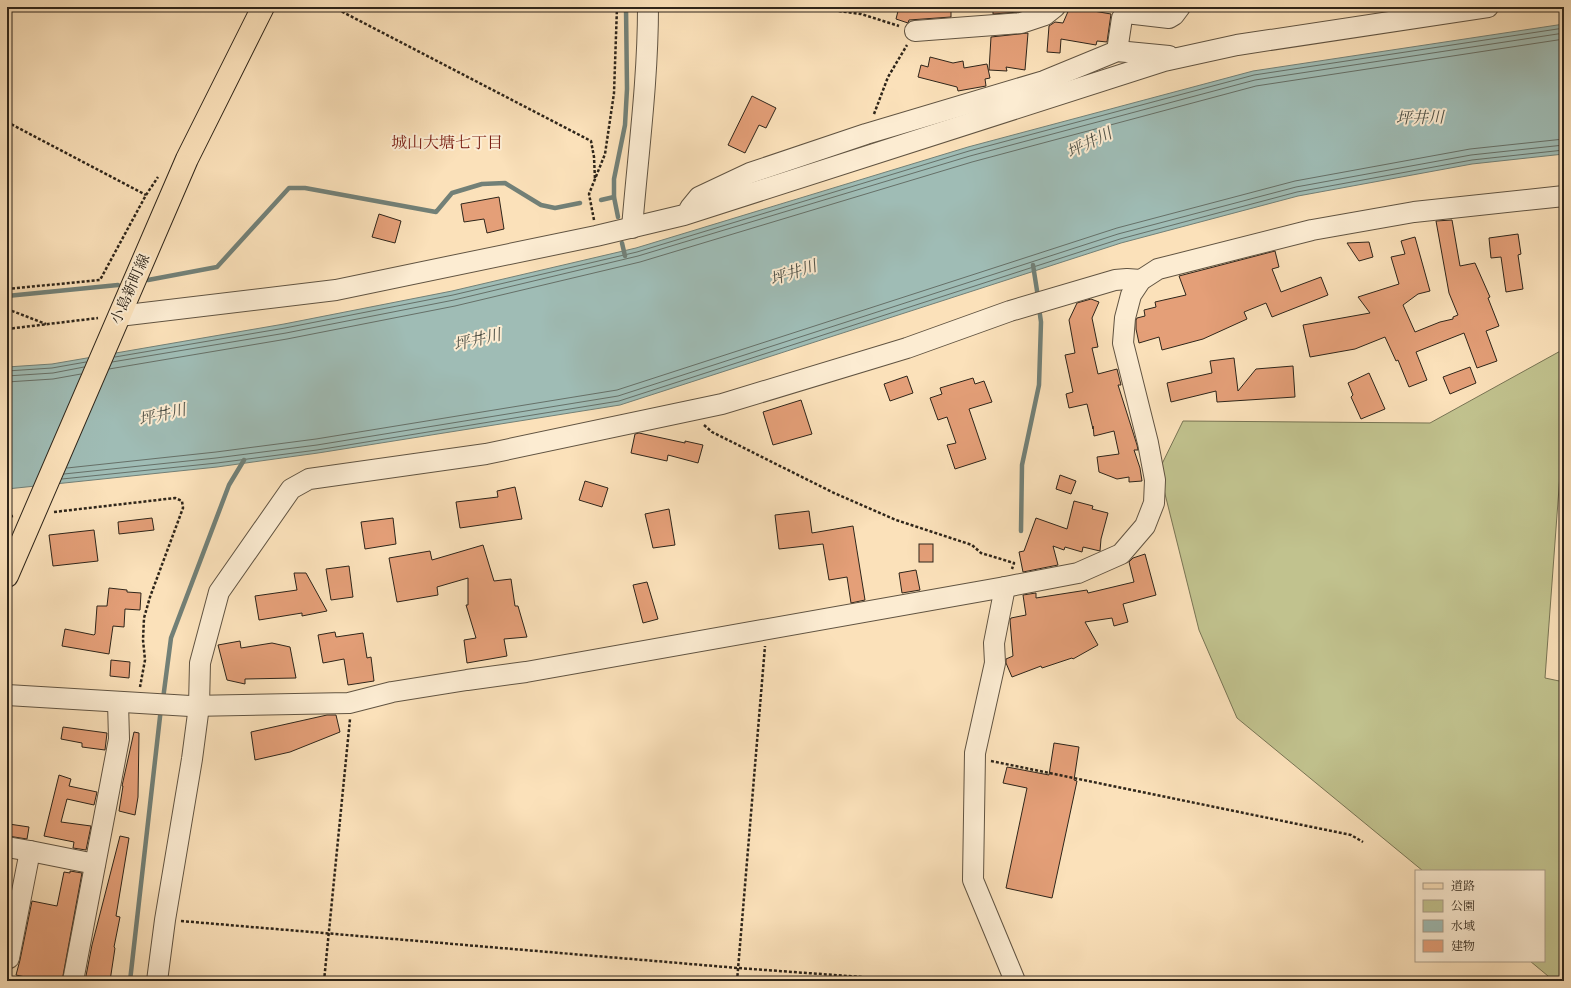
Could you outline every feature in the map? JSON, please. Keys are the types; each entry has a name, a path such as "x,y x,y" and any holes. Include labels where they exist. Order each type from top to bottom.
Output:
{"main road":[{"name":"小島新町線","path":"7,576 187,159 263,7"}],"street":[{"path":"632,228 637,158 644,112 648,7"},
{"path":"915,31 1021,23 1045,15 1055,7"},
{"path":"1117,51 1122,18 1121,10 1169,18 1174,15 1180,7"},
{"path":"117,320 336,290 632,228 684,215 1164,61 1237,45 1443,10 1488,7"},
{"path":"684,215 700,197 750,173 866,134 1044,81 1117,51 1181,57"},
{"path":"7,695 194,706 349,703 392,692 526,672 1078,573 1121,554 1145,526 1154,503 1155,480 1148,443 1123,343 1125,318 1131,295 1141,280 1158,269 1312,230 1414,212 1564,196"},
{"path":"157,981 165,920 192,759 194,706 200,663 219,592 292,490 309,479 486,454 722,404 907,348 1030,304 1115,280 1127,278 1141,280"},
{"path":"1005,587 994,643 995,662 975,758 973,880 1015,981"},
{"path":"73,981 119,739 133,703"},
{"path":"7,847 95,864"},
{"path":"9,958 30,851"}],"path":[{"path":"333,7 591,141 594,157 595,180"},
{"path":"596,236 589,194 605,154 614,93 617,7"},
{"path":"809,7 861,14 915,31 888,77 866,134"},
{"path":"7,122 146,194"},
{"path":"7,289 100,280 146,194 159,176"},
{"path":"7,310 48,324"},
{"path":"7,329 48,324 117,320"},
{"path":"689,411 712,432 834,493 896,520 972,545 981,553 1014,563 1005,587"},
{"path":"38,507 79,510 175,498 182,501 183,508 150,597 144,618 143,640 145,660 133,703"},
{"path":"737,981 766,642 764,630"},
{"path":"324,981 350,716 349,703"},
{"path":"975,758 1351,834 1363,842"},
{"path":"165,920 738,968 917,981"}],"green space":[{"path":"1564,349 1564,420 1545,678 1564,682 1564,981 1554,981 1531,962 1545,962 1545,870 1422,870 1237,718 1199,630 1159,470 1183,421 1430,423"}],"water":[{"name":"坪井川","path":"1564,24 1564,154 1472,164 1298,196 1121,243 620,405 318,453 217,467 7,489 7,367 52,364 284,324 452,291 636,248 968,147 1253,71"}],"building":[{"path":"899,7 951,7 951,17 909,20 908,23 896,19"},
{"path":"993,7 1028,7 1028,9 1019,12 993,14"},
{"path":"1070,7 1111,14 1107,42 1097,41 1096,45 1061,39 1060,53 1047,52 1049,26 1055,22 1063,23"},
{"path":"1028,33 1025,70 1006,67 1007,71 989,70 991,37"},
{"path":"930,57 953,63 963,61 964,68 987,64 990,78 985,79 986,86 958,91 957,87 918,77 921,65 928,67"},
{"path":"752,96 776,108 766,128 759,125 745,153 728,145"},
{"path":"499,197 504,229 487,233 484,219 464,222 461,204"},
{"path":"379,214 401,221 395,243 372,237"},
{"path":"1452,220 1460,266 1475,263 1490,297 1488,298 1499,326 1486,331 1497,361 1477,368 1464,333 1416,352 1427,380 1409,387 1398,360 1396,361 1385,337 1355,349 1310,357 1303,325 1370,313 1358,297 1399,284 1391,257 1405,254 1401,241 1415,237 1430,291 1418,294 1403,305 1415,332 1440,322 1453,319 1453,317 1458,315 1449,293 1436,221"},
{"path":"1518,234 1521,254 1518,255 1523,289 1506,292 1501,257 1491,258 1489,238"},
{"path":"1369,242 1373,257 1359,261 1347,243"},
{"path":"1275,251 1279,267 1272,269 1281,292 1321,277 1328,295 1272,317 1266,303 1244,312 1247,319 1203,339 1162,350 1159,337 1139,343 1136,320 1137,318 1145,316 1144,310 1156,307 1155,302 1186,295 1179,276"},
{"path":"1091,299 1099,302 1092,318 1098,347 1092,348 1098,374 1117,369 1121,385 1118,385 1137,445 1138,450 1134,450 1140,468 1142,481 1129,482 1129,477 1117,479 1099,472 1097,457 1119,454 1114,431 1094,436 1087,404 1069,408 1066,394 1073,392 1065,355 1075,353 1069,320 1077,303"},
{"path":"1234,358 1238,391 1256,369 1293,366 1295,397 1217,402 1216,391 1171,402 1167,383 1212,373 1210,361"},
{"path":"1470,367 1476,383 1450,394 1443,377"},
{"path":"1369,373 1385,409 1361,419 1351,397 1353,395 1348,383"},
{"path":"907,376 913,393 890,401 884,384"},
{"path":"973,378 975,384 984,381 992,402 969,409 986,459 955,469 947,445 956,443 947,417 938,420 930,398 942,394 940,388"},
{"path":"801,400 812,434 773,445 763,412"},
{"path":"639,433 685,443 685,441 703,445 698,463 668,455 667,461 631,453 635,434"},
{"path":"1060,475 1076,481 1071,494 1056,489"},
{"path":"585,481 608,488 602,507 579,500"},
{"path":"515,487 522,519 460,528 456,502 498,497 497,491"},
{"path":"1074,501 1093,506 1092,509 1108,513 1101,539 1100,551 1083,547 1082,552 1065,547 1064,550 1053,546 1058,565 1023,572 1019,552 1024,551 1036,518 1067,529"},
{"path":"669,509 675,545 653,548 645,514"},
{"path":"809,511 812,533 853,526 865,600 851,603 847,577 829,580 823,544 779,549 775,515"},
{"path":"152,518 154,530 119,534 118,522"},
{"path":"393,518 396,544 365,549 361,522"},
{"path":"94,530 98,561 53,566 49,535"},
{"path":"919,544 933,544 933,562 919,562"},
{"path":"483,545 494,581 511,579 515,606 518,606 527,637 504,639 507,656 467,663 464,640 476,638 466,605 468,605 468,578 437,587 438,595 397,602 389,558 430,551 432,560"},
{"path":"1145,554 1156,595 1123,604 1128,622 1114,626 1112,618 1085,622 1098,645 1073,659 1072,658 1042,668 1041,666 1012,677 1006,663 1006,659 1013,656 1010,620 1011,618 1026,615 1023,595 1036,593 1036,598 1087,590 1088,593 1134,582 1129,562 1133,558"},
{"path":"349,566 353,597 331,600 326,569"},
{"path":"916,570 920,590 902,593 899,573"},
{"path":"294,573 306,573 327,611 302,616 302,613 259,620 255,596 297,590"},
{"path":"647,582 658,619 643,623 633,585"},
{"path":"109,588 141,593 140,610 125,609 124,627 113,626 109,654 62,646 65,629 95,634 97,606 107,606"},
{"path":"335,632 336,637 363,633 367,658 371,657 374,681 348,685 344,659 323,663 318,635"},
{"path":"240,641 241,648 272,643 290,647 296,678 245,679 245,684 227,680 218,645"},
{"path":"111,660 130,662 129,678 110,676"},
{"path":"327,715 336,715 340,732 290,752 255,760 251,732"},
{"path":"63,727 107,733 105,750 82,747 82,743 61,739"},
{"path":"134,732 139,733 138,797 135,815 119,811 122,786"},
{"path":"1054,743 1079,747 1074,780 1077,781 1052,898 1006,888 1027,788 1003,783 1007,767 1049,775"},
{"path":"59,775 71,779 69,786 97,792 94,805 67,799 61,822 91,826 86,850 73,848 74,842 44,836"},
{"path":"9,824 29,827 27,839 8,836"},
{"path":"120,836 129,838 116,916 120,917 114,947 110,981 85,981 92,945"},
{"path":"70,871 82,873 62,981 44,981 16,975 32,901 57,906 64,872 70,873"}],"waterway":[{"path":"618,217 614,197 614,179 625,125 627,89 626,7"},
{"path":"148,280 217,267 289,188 305,188 436,212 452,193 482,184 505,183 541,205 555,208 580,203"},
{"path":"601,200 614,197"},
{"path":"622,243 625,256"},
{"path":"1033,265 1038,297"},
{"path":"7,296 118,285"},
{"path":"1021,531 1022,465 1039,385 1041,322 1039,308"},
{"path":"163,699 171,638 229,485 244,460"},
{"path":"130,981 161,708"}],"district":[{"name":"城山大塘七丁目","path":"447,142"}]}
